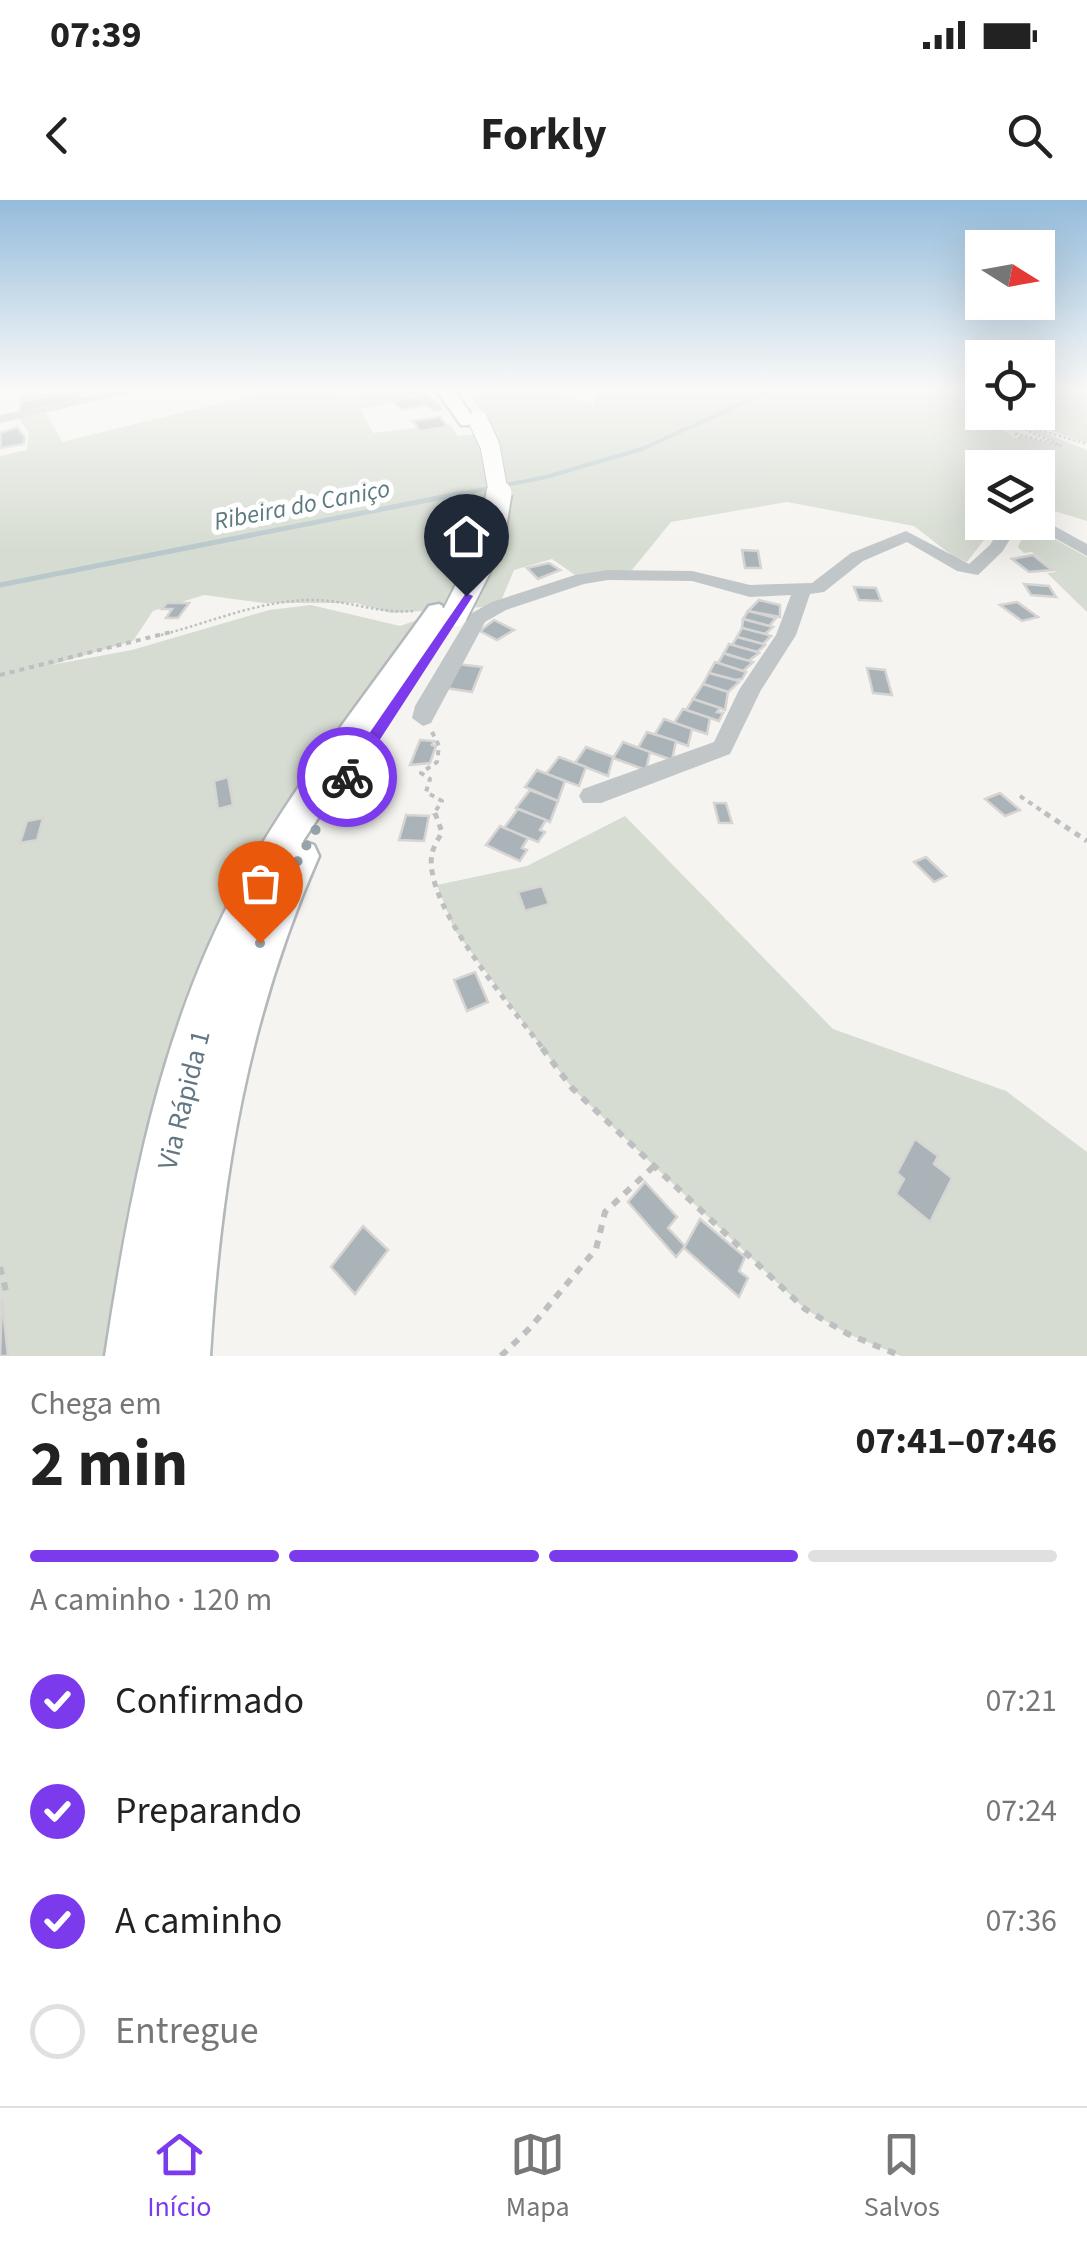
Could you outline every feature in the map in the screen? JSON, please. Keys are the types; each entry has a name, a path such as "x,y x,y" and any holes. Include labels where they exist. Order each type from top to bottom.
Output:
{"highway":[{"name":"Via Rápida 1","path":"179,1356 188,1241 205,1138 240,996 299,858 475,544 485,504 485,471 473,442"},
{"name":"Via Rápida 1","path":"136,1356 150,1249 170,1146 210,996 232,940 273,858 312,794 438,612"}],"street":[{"path":"1055,532 1087,551"},
{"path":"423,718 426,706 477,618 499,606 608,575 692,576 742,590 817,588 857,557 906,536 918,540 950,564 972,571 1001,540"},
{"path":"592,796 722,748 743,701 782,644 802,590"}],"path":[{"path":"0,675 203,624 264,603 356,602 391,612 438,612"},
{"path":"423,718 439,746 437,762 421,773 430,779 426,792 442,800 433,814 442,832 431,855 437,885 454,929 572,1088 805,1308 848,1334 902,1356"},
{"path":"1020,796 1087,841"},
{"path":"500,1356 530,1328 596,1249 605,1212 653,1167"},
{"path":"0,1267 6,1291"}],"shaded area":[{"path":"28,442 1044,442 1063,447 1054,442 1066,442 1087,450 1087,521 1055,511 1055,450 965,450 965,540 984,540 967,562 954,557 914,526 787,502 671,522 632,570 581,579 552,559 514,570 499,606 391,613 356,603 264,603 204,595 153,611 133,641 51,665 132,650 269,610 311,605 400,626 426,617 282,812 210,938 189,988 157,1091 104,1356 0,1356 0,456 27,450"},
{"path":"1055,539 1087,557 1087,612 1047,573 1056,572 1032,552 1024,553 1018,547 1021,540"},
{"path":"625,816 833,1029 1006,1091 1087,1152 1087,1356 901,1356 848,1334 805,1309 572,1088 454,929 437,885 527,866"}],"building":[{"path":"1,442 24,442 24,444 1,448"},
{"path":"742,550 758,551 761,568 745,568"},
{"path":"1033,555 1052,570 1029,572 1012,559"},
{"path":"549,563 560,570 538,579 527,568"},
{"path":"1024,584 1049,586 1056,597 1031,595"},
{"path":"854,587 876,588 881,601 859,600"},
{"path":"759,600 780,605 780,617 748,611"},
{"path":"1017,602 1038,617 1022,621 1000,605"},
{"path":"167,603 189,603 178,618 166,618 172,609 162,609"},
{"path":"748,611 776,618 769,626 743,619"},
{"path":"743,619 773,627 765,634 742,628"},
{"path":"494,620 514,630 497,640 480,631"},
{"path":"742,628 771,636 763,644 737,637"},
{"path":"737,637 765,645 757,652 732,645"},
{"path":"729,644 759,653 748,661 724,653"},
{"path":"724,653 753,662 743,671 718,663"},
{"path":"715,662 746,672 742,679 735,680 709,673"},
{"path":"457,664 482,667 472,692 446,688"},
{"path":"867,668 885,670 892,695 873,693"},
{"path":"709,673 739,682 728,692 703,684"},
{"path":"703,684 728,692 725,710 693,699"},
{"path":"693,699 720,708 717,712 723,713 719,721 686,710"},
{"path":"683,709 710,718 707,734 674,723"},
{"path":"664,719 692,729 688,746 655,734"},
{"path":"647,732 676,741 672,760 638,748"},
{"path":"420,740 434,741 430,763 410,765"},
{"path":"623,742 650,752 646,770 613,758"},
{"path":"586,747 613,757 608,776 575,763"},
{"path":"559,757 586,767 579,786 546,774"},
{"path":"537,770 565,781 558,801 525,787"},
{"path":"228,777 233,805 218,809 214,781"},
{"path":"530,790 558,801 550,822 516,808"},
{"path":"1000,793 1020,810 1005,816 985,799"},
{"path":"714,803 726,803 732,823 719,823"},
{"path":"518,809 546,820 540,830 545,832 538,842 504,828"},
{"path":"406,815 429,816 424,841 399,840"},
{"path":"43,818 37,840 20,843 27,821"},
{"path":"500,826 528,838 520,861 486,845"},
{"path":"926,857 946,876 934,882 914,862"},
{"path":"542,886 549,904 525,911 518,892"},
{"path":"475,972 488,1002 467,1011 454,980"},
{"path":"915,1139 938,1156 934,1164 952,1178 930,1222 896,1194 904,1179 897,1173"},
{"path":"645,1182 677,1217 668,1228 685,1246 676,1257 628,1202"},
{"path":"700,1219 745,1257 739,1271 748,1278 739,1297 684,1248"},
{"path":"363,1226 388,1250 355,1294 331,1267"},
{"path":"2,1299 8,1356 0,1356"}],"waterway":[{"name":"Ribeira do Caniço","path":"450,496 546,477 657,442"},
{"name":"Ribeira do Caniço","path":"0,585 463,493"}],"way so far":[{"path":"260,943 299,858 347,777"}],"route":[{"path":"347,777 466,596"}]}
